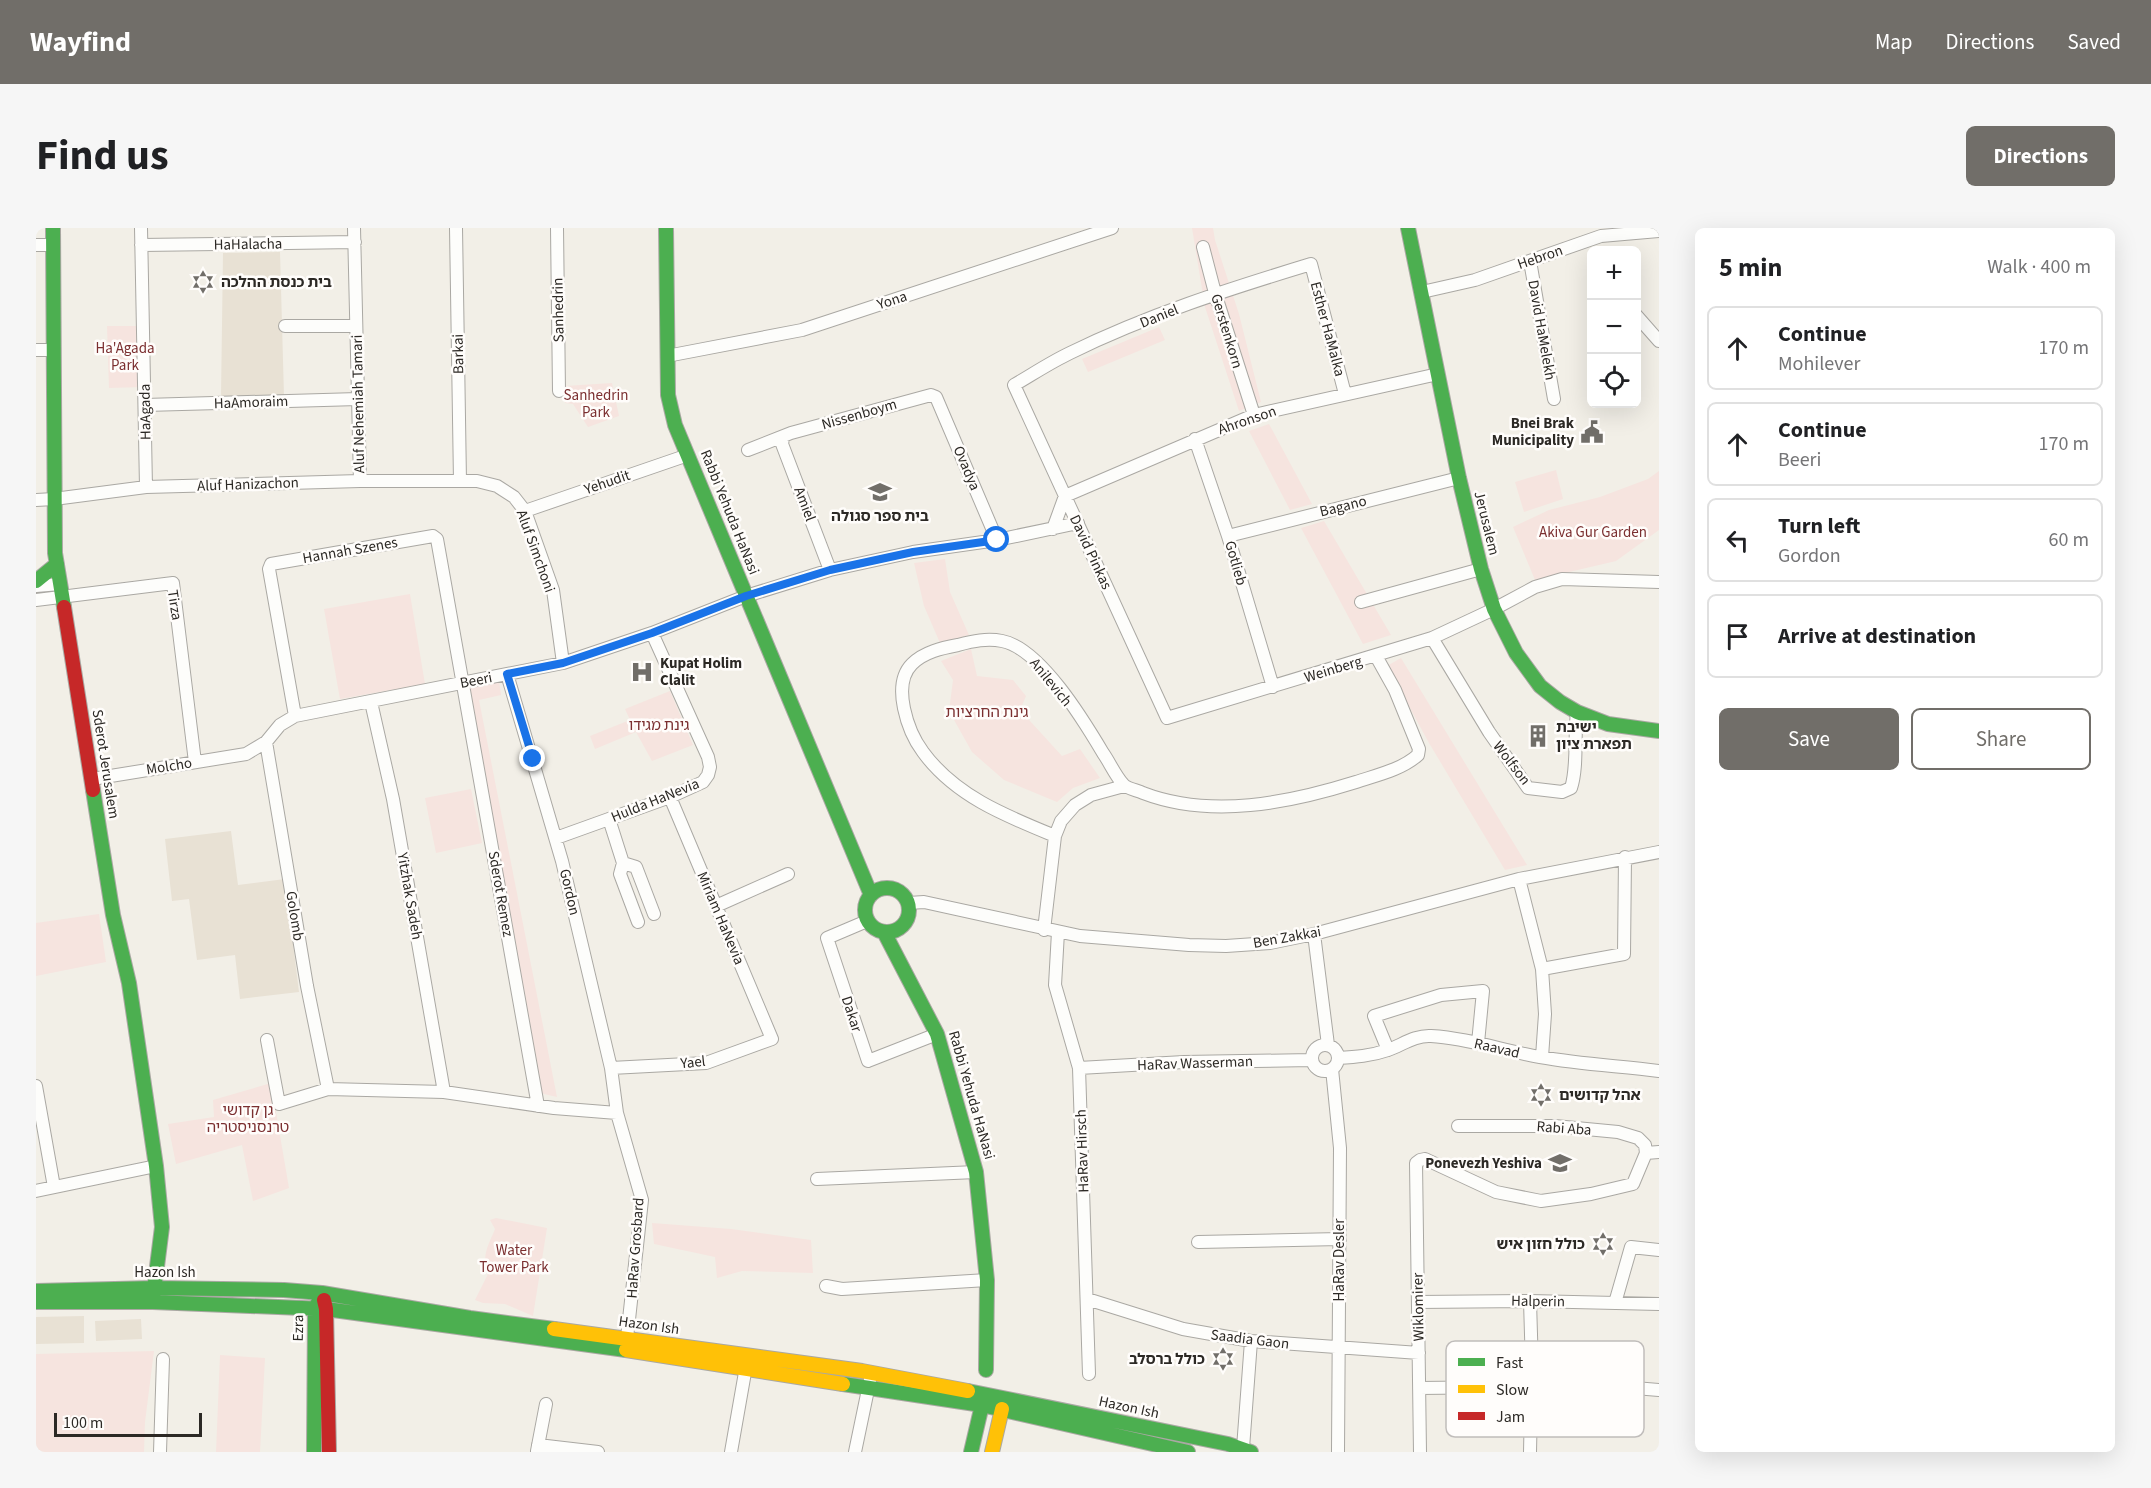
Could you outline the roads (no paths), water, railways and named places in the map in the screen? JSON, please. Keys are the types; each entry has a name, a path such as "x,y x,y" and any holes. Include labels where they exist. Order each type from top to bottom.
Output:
{"street":[{"name":"Sderot Jerusalem","path":"53,228 54,500 57,564 113,915 129,983 156,1166 162,1227 153,1295"},
{"name":"HaAgada","path":"141,228 147,487"},
{"name":"Aluf Nehemiah Tamari","path":"354,228 360,481"},
{"name":"Barkai","path":"456,228 460,481"},
{"name":"Sanhedrin","path":"557,228 559,391"},
{"name":"Rabbi Yehuda HaNasi","path":"666,228 667,356 671,410 871,894"},
{"name":"Yona","path":"667,356 802,330 1112,228"},
{"name":"Jerusalem","path":"1408,228 1459,478 1481,568 1494,609 1516,653 1540,686 1577,712 1608,724 1659,732"},
{"name":"Hebron","path":"1422,292 1475,280 1601,236 1659,231"},
{"name":"HaHalacha","path":"141,245 355,242"},
{"path":"36,245 53,245"},
{"name":"Gerstenkorn","path":"1203,247 1215,293 1254,415"},
{"name":"David HaMelekh","path":"1530,261 1554,399"},
{"name":"Daniel","path":"1014,385 1069,353 1215,293 1311,264"},
{"name":"Esther HaMalka","path":"1311,264 1345,394"},
{"path":"1641,321 1659,341"},
{"name":"Aluf Nehemiah Tamari","path":"285,326 356,326"},
{"path":"36,350 53,350"},
{"name":"Ahronson","path":"1065,496 1254,415 1438,374"},
{"name":"David Pinkas","path":"1014,385 1167,718"},
{"name":"Nissenboym","path":"748,450 791,433 931,394 936,397"},
{"name":"Ovadya","path":"936,397 997,540"},
{"name":"HaAmoraim","path":"145,405 358,399"},
{"name":"Amiel","path":"783,438 782,444 830,570"},
{"name":"Gotlieb","path":"1195,439 1228,536 1273,687"},
{"name":"Yehudit","path":"525,511 688,455"},
{"name":"Bagano","path":"1228,536 1459,478"},
{"name":"Aluf Hanizachon","path":"36,500 54,500 147,487 360,481 460,481"},
{"name":"Aluf Simchoni","path":"460,481 477,481 497,486 514,497 525,511 553,591 563,663"},
{"path":"1053,529 1065,496"},
{"name":"Beeri","path":"246,754 266,742 280,725 295,716 563,663 652,633 746,596 830,570 913,552 997,540 1078,523"},
{"name":"Hannah Szenes","path":"295,716 269,569 271,564 433,536 437,539 463,682"},
{"path":"36,581 57,564"},
{"path":"1361,602 1481,568"},
{"name":"Weinberg","path":"1167,718 1432,638 1535,587 1562,579 1659,582"},
{"name":"Tirza","path":"36,586 60,591 174,583 195,762"},
{"name":"Tirza","path":"36,600 60,591"},
{"name":"Hulda HaNevia","path":"556,838 670,797 703,782 708,775 710,766 708,757 652,633"},
{"name":"Wolfson","path":"1432,638 1489,732 1528,788 1562,792 1571,788 1574,778 1574,734 1577,712"},
{"name":"Anilevich","path":"1055,837 999,813 960,789 924,753 911,733 905,714 903,696 905,674 921,657 934,651 982,639 1003,641 1021,647 1044,669 1088,730 1124,786"},
{"path":"1044,930 1055,837 1061,821 1075,805 1091,795 1124,786 1157,798 1190,805 1263,805 1328,791 1389,772 1413,760 1418,755 1419,749 1395,690 1376,656"},
{"name":"Gordon","path":"507,674 556,838 610,1068 617,1113"},
{"name":"Sderot Remez","path":"463,682 538,1106"},
{"name":"Yitzhak Sadeh","path":"371,702 398,827 444,1092"},
{"name":"Golomb","path":"266,742 307,986 328,1089"},
{"name":"Molcho","path":"92,779 246,754"},
{"name":"Miriam HaNevia","path":"670,797 772,1039"},
{"path":"609,819 623,863 620,874 638,922"},
{"name":"Ben Zakkai","path":"909,903 924,902 1044,930 1080,936 1226,946 1270,943 1314,934 1518,879 1659,852"},
{"path":"1542,969 1624,954 1625,857"},
{"path":"623,863 636,867 654,914"},
{"path":"716,906 788,874"},
{"path":"1518,879 1542,969 1545,1014 1542,1057"},
{"path":"892,888 905,896 909,903 910,911 904,925 892,932 884,932 872,927 867,921 865,907 871,894 877,890 892,888"},
{"name":"Dakar","path":"867,921 827,938 868,1061 938,1034"},
{"name":"Rabbi Yehuda HaNasi","path":"884,932 938,1034 976,1172 987,1280 986,1370"},
{"name":"HaRav Hirsch","path":"1058,932 1055,985 1079,1068 1089,1374"},
{"path":"1314,934 1328,1045"},
{"path":"1388,1050 1374,1016 1441,995 1483,991 1478,1043"},
{"name":"Raavad","path":"1335,1064 1365,1057 1388,1050 1408,1040 1428,1036 1478,1043 1542,1057 1659,1071"},
{"name":"Yael","path":"610,1068 706,1063 772,1039"},
{"path":"267,1040 279,1104 328,1089 444,1092 538,1106 617,1113"},
{"path":"1328,1045 1335,1050 1335,1064 1320,1070 1313,1065 1312,1056 1316,1048 1328,1045"},
{"name":"HaRav Wasserman","path":"1079,1068 1280,1059 1312,1060"},
{"name":"HaRav Desler","path":"1335,1064 1340,1148 1338,1452"},
{"path":"36,1086 54,1187"},
{"name":"HaRav Grosbard","path":"617,1113 642,1200 626,1345"},
{"name":"Rabi Aba","path":"1458,1126 1555,1126 1618,1132 1638,1138 1653,1152"},
{"name":"Wiklomirer","path":"1420,1452 1416,1163 1425,1159 1496,1192 1541,1201 1591,1194 1634,1184 1653,1152"},
{"path":"36,1191 156,1166"},
{"path":"817,1179 976,1172"},
{"path":"1198,1242 1340,1239"},
{"path":"1615,1303 1631,1247 1659,1250"},
{"path":"826,1286 842,1289 987,1280"},
{"name":"Hazon Ish","path":"36,1302 284,1290 322,1293 626,1345 745,1370 986,1400"},
{"name":"Hazon Ish","path":"36,1291 153,1295 320,1309 626,1345 748,1355 871,1372 986,1400 1247,1450"},
{"name":"Ezra","path":"314,1452 322,1293"},
{"name":"Saadia Gaon","path":"1087,1299 1183,1329 1251,1341 1419,1353"},
{"path":"1530,1301 1531,1341"},
{"name":"Halperin","path":"1418,1302 1530,1301 1659,1304"},
{"name":"Ezra","path":"320,1309 330,1452"},
{"path":"1247,1450 1251,1341"},
{"path":"731,1452 748,1355"},
{"path":"160,1452 163,1359"},
{"path":"855,1452 871,1372"},
{"path":"1419,1388 1446,1388"},
{"path":"1644,1389 1659,1390"},
{"path":"971,1452 986,1400 1002,1409 992,1452"},
{"path":"546,1404 537,1448 598,1452"},
{"name":"Hazon Ish","path":"1002,1409 1188,1452"},
{"path":"1530,1437 1530,1452"}],"place":[{"name":"בית כנסת ההלכה","path":"203,282"},
{"name":"Bnei Brak Municipality","path":"1592,432"},
{"name":"בית ספר סגולה","path":"880,492"},
{"name":"Kupat Holim Clalit","path":"642,672"},
{"name":"ישיבת תפארת ציון","path":"1538,736"},
{"name":"אהל קדושים","path":"1541,1095"},
{"name":"Ponevezh Yeshiva","path":"1560,1163"},
{"name":"כולל חזון איש","path":"1603,1244"},
{"name":"כולל ברסלב","path":"1223,1359"}],"park label":[{"name":"Ha'Agada Park","path":"125,356"},
{"name":"Sanhedrin Park","path":"596,404"},
{"name":"Akiva Gur Garden","path":"1593,532"},
{"name":"גינת החרציות","path":"987,712"},
{"name":"גינת מגידו","path":"659,725"},
{"name":"גן קדושי טרנסניסטריה","path":"248,1118"},
{"name":"Water Tower Park","path":"514,1258"}]}
